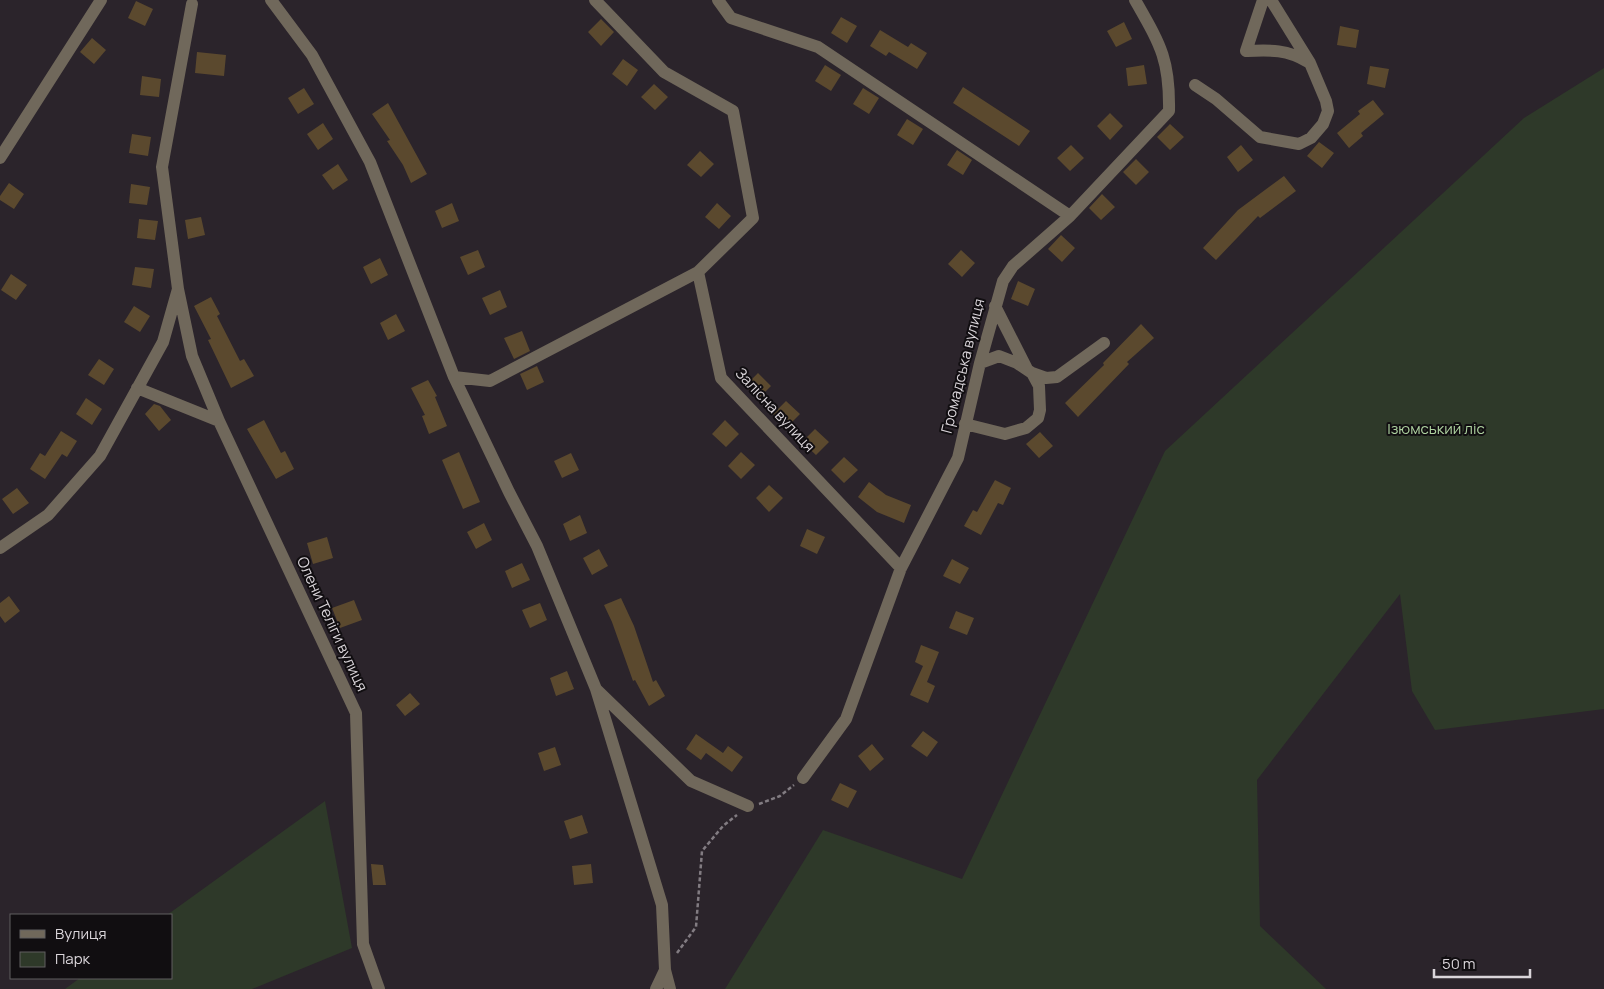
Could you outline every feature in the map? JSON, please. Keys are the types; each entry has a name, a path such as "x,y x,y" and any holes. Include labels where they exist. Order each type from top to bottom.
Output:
{"street":[{"path":"0,158 102,0"},
{"path":"271,0 312,55 370,162 454,377 537,546 596,689 662,905 665,970 670,989"},
{"path":"454,377 490,381 698,272 753,218 733,111 664,72 595,0"},
{"path":"718,0 731,18 818,47 1070,216"},
{"name":"Громадська вулиця","path":"803,778 846,719 901,568 958,458 969,405 1003,282 1014,266 1070,216 1169,111 1168,66 1159,42 1136,0"},
{"path":"1263,0 1246,51 1277,50 1293,53 1310,63"},
{"path":"1195,85 1216,99 1260,137 1299,144 1312,138 1324,124 1328,111 1326,101 1310,63 1271,0"},
{"name":"Олени Теліги вулиця","path":"190,1 162,167 178,290 192,356 218,422 356,713 363,944 378,989"},
{"name":"Залісна вулиця","path":"698,272 721,378 901,568"},
{"name":"Олени Теліги вулиця","path":"0,548 48,516 100,456 163,342 178,290"},
{"path":"963,430 983,429 1005,434 1014,433 1034,423 1040,410 1039,386 995,306"},
{"path":"980,363 999,356 1046,378 1056,377 1104,343"},
{"path":"137,388 218,422"},
{"path":"969,405 976,421 983,429"},
{"path":"596,689 691,781 748,806"},
{"path":"656,989 665,970"}],"path":[{"path":"665,970 696,927 702,851 723,826 748,806 780,796 803,778"}],"green space":[{"name":"Ізюмський ліс","path":"1604,68 1604,709 1435,730 1412,691 1400,594 1257,780 1260,926 1326,989 725,989 823,830 962,879 1165,451 1524,118"},
{"path":"325,801 352,948 252,989 65,989 79,979 172,979 172,914 168,914"}],"building":[{"path":"136,1 153,9 145,26 128,18"},
{"path":"841,17 857,26 847,43 831,33"},
{"path":"601,19 614,32 601,46 588,32"},
{"path":"1124,22 1132,39 1116,47 1107,31"},
{"path":"1340,26 1359,30 1356,48 1337,45"},
{"path":"880,30 908,47 911,43 927,53 917,69 889,52 886,56 870,46"},
{"path":"92,38 106,50 94,64 80,52"},
{"path":"197,52 226,55 224,76 195,73"},
{"path":"623,59 638,70 627,86 612,74"},
{"path":"825,65 841,75 831,91 815,81"},
{"path":"1144,65 1147,84 1128,86 1126,68"},
{"path":"1370,66 1389,69 1385,88 1367,84"},
{"path":"142,76 161,79 159,97 140,95"},
{"path":"654,84 668,97 655,110 641,97"},
{"path":"963,87 1030,131 1019,146 953,103"},
{"path":"304,88 314,104 298,114 288,98"},
{"path":"863,88 879,98 869,114 853,104"},
{"path":"1373,100 1384,114 1361,133 1363,136 1349,148 1337,133 1360,114 1358,111"},
{"path":"388,103 427,174 411,183 403,165 387,141 390,140 372,114"},
{"path":"1110,113 1123,126 1110,140 1097,126"},
{"path":"907,119 923,129 913,145 897,135"},
{"path":"323,123 333,139 318,150 307,134"},
{"path":"1170,124 1184,137 1170,150 1157,137"},
{"path":"132,134 151,137 148,156 129,153"},
{"path":"1319,142 1334,153 1322,168 1307,156"},
{"path":"1071,145 1084,158 1070,171 1057,158"},
{"path":"1241,145 1253,160 1238,172 1227,157"},
{"path":"957,150 972,160 963,175 947,165"},
{"path":"700,151 714,164 701,177 687,165"},
{"path":"1136,159 1149,172 1136,185 1123,172"},
{"path":"338,164 348,180 333,190 322,175"},
{"path":"1284,176 1296,191 1260,218 1258,216 1216,260 1203,248 1238,210"},
{"path":"9,183 24,194 14,209 0,200 0,196"},
{"path":"131,184 150,187 147,205 129,203"},
{"path":"1102,194 1115,207 1101,220 1089,208"},
{"path":"452,203 459,221 442,228 435,211"},
{"path":"717,203 731,216 719,229 705,217"},
{"path":"201,217 205,235 188,239 185,220"},
{"path":"139,219 158,221 155,240 137,238"},
{"path":"1061,235 1075,248 1062,262 1048,249"},
{"path":"478,250 485,267 468,275 460,257"},
{"path":"961,250 975,263 962,277 948,264"},
{"path":"380,258 388,275 371,284 363,267"},
{"path":"135,267 154,269 151,288 132,285"},
{"path":"11,274 27,285 16,300 1,290"},
{"path":"1018,281 1035,289 1028,306 1011,299"},
{"path":"500,290 507,307 490,315 482,298"},
{"path":"211,297 220,314 217,316 240,361 244,359 254,376 231,388 208,340 211,339 194,306"},
{"path":"134,306 150,316 140,332 124,322"},
{"path":"396,314 405,331 388,340 380,323"},
{"path":"1141,324 1154,338 1127,362 1129,364 1078,417 1065,403 1104,365 1103,363"},
{"path":"522,331 530,351 514,359 504,338"},
{"path":"99,359 114,369 104,385 88,375"},
{"path":"537,366 544,382 527,390 520,374"},
{"path":"758,373 771,386 758,399 745,386"},
{"path":"428,380 437,396 435,397 447,426 429,434 422,416 425,415 411,388"},
{"path":"86,398 102,409 92,425 76,414"},
{"path":"786,401 800,414 787,427 773,414"},
{"path":"154,404 160,406 171,420 159,431 145,414"},
{"path":"264,420 281,453 285,451 294,469 276,479 247,429"},
{"path":"725,420 739,434 726,447 712,434"},
{"path":"815,429 829,442 816,455 802,442"},
{"path":"61,431 77,441 67,457 62,454 45,479 30,469 40,453 45,456"},
{"path":"1040,432 1053,446 1039,458 1026,444"},
{"path":"459,452 480,502 463,509 442,460"},
{"path":"741,452 755,465 741,479 728,466"},
{"path":"571,453 579,470 562,478 554,461"},
{"path":"844,457 858,470 844,483 831,470"},
{"path":"995,480 1011,488 1003,505 998,503 981,535 964,526 973,510 977,512"},
{"path":"869,482 886,495 911,505 904,523 877,512 858,497"},
{"path":"769,485 783,498 769,512 756,498"},
{"path":"17,488 29,503 13,514 2,499"},
{"path":"580,515 587,533 570,541 563,524"},
{"path":"484,523 492,540 476,549 467,532"},
{"path":"807,529 825,537 817,554 800,546"},
{"path":"327,537 333,558 313,564 307,543"},
{"path":"599,549 608,566 592,575 583,558"},
{"path":"952,559 969,568 960,584 943,576"},
{"path":"522,563 530,580 512,588 505,571"},
{"path":"9,596 20,611 5,623 0,616 0,603"},
{"path":"621,598 634,626 653,682 656,680 665,696 649,706 635,680 633,681 604,605"},
{"path":"354,600 362,620 340,628 332,608"},
{"path":"540,603 547,620 530,628 522,610"},
{"path":"956,611 974,618 967,635 949,628"},
{"path":"921,645 939,652 927,682 935,686 928,703 910,695 923,666 915,662"},
{"path":"567,671 574,689 556,696 550,678"},
{"path":"410,693 420,704 405,716 396,705"},
{"path":"923,731 938,742 927,757 911,746"},
{"path":"696,734 723,753 728,746 743,757 732,772 706,753 701,760 686,749"},
{"path":"872,744 884,759 870,771 858,756"},
{"path":"555,747 561,765 544,771 538,753"},
{"path":"840,783 857,791 848,808 831,800"},
{"path":"582,815 588,833 570,839 564,821"},
{"path":"371,864 383,865 386,885 373,885"},
{"path":"591,864 593,883 574,885 572,866"}]}
